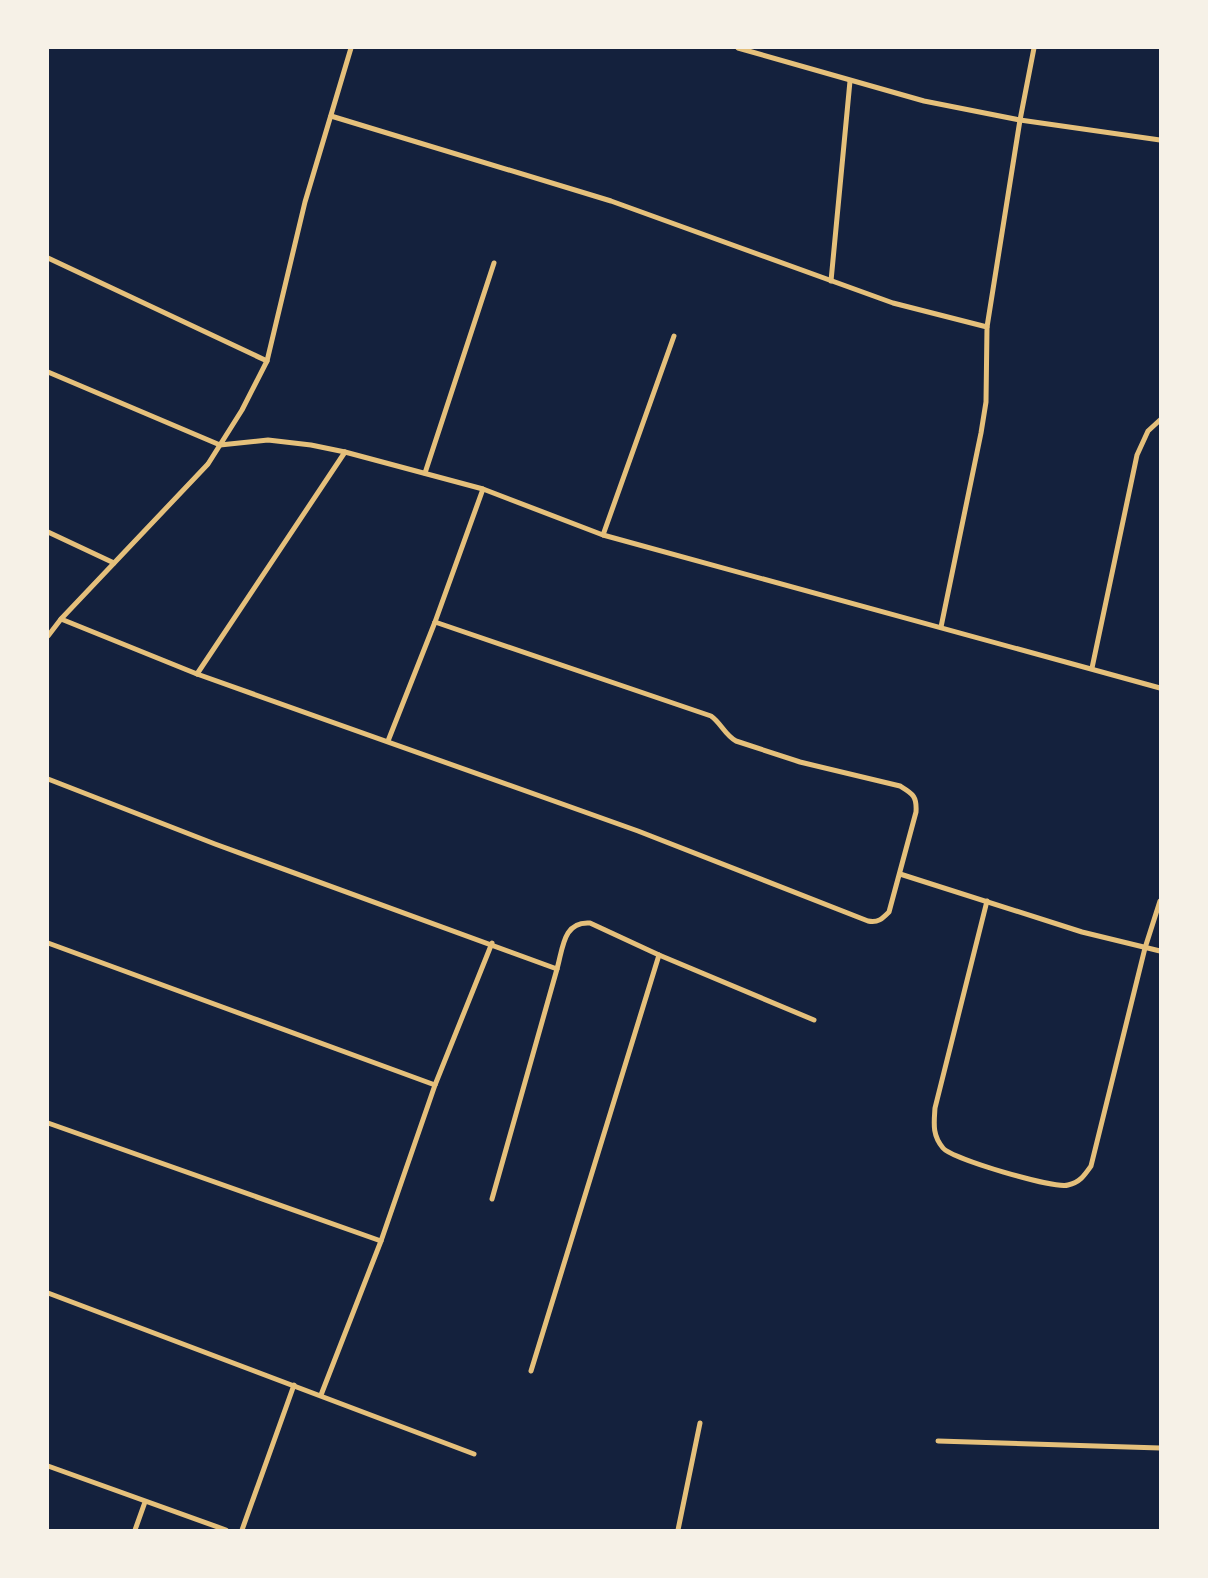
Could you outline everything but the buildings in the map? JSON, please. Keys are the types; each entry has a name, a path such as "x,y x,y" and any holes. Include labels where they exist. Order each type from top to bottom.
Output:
{"street":[{"path":"48,636 61,619 208,464 242,410 267,361 305,202 351,48"},
{"path":"738,48 924,101 1020,120 1160,140"},
{"path":"941,627 986,402 987,327 1020,120 1034,48"},
{"path":"831,281 850,81"},
{"path":"331,116 611,201 892,303 987,327"},
{"path":"48,258 267,361"},
{"path":"425,473 494,263"},
{"path":"603,534 674,336"},
{"path":"48,372 220,445 268,440 310,445 345,452 483,488 603,534 1160,688"},
{"path":"1092,668 1137,456 1148,431 1160,420"},
{"path":"197,674 345,452"},
{"path":"388,741 435,622 483,488"},
{"path":"48,532 114,563"},
{"path":"61,619 197,674 638,831 868,921 875,922 883,919 890,912 916,812 917,801 912,793 900,786 800,762 752,747 729,737 718,721 711,716 435,622"},
{"path":"48,779 215,844 557,968"},
{"path":"900,874 1082,932 1160,951"},
{"path":"987,901 935,1108 934,1131 944,1149 958,1157 1044,1183 1066,1186 1081,1180 1091,1166 1145,948 1160,901"},
{"path":"492,1199 568,931 580,922 590,923 659,955 814,1020"},
{"path":"48,943 435,1085"},
{"path":"321,1395 381,1240 435,1085 492,943"},
{"path":"531,1371 659,955"},
{"path":"48,1123 381,1240"},
{"path":"48,1293 474,1454"},
{"path":"242,1530 294,1385"},
{"path":"678,1530 700,1423"},
{"path":"938,1441 1160,1448"},
{"path":"48,1466 226,1530"},
{"path":"135,1530 145,1502"}]}
